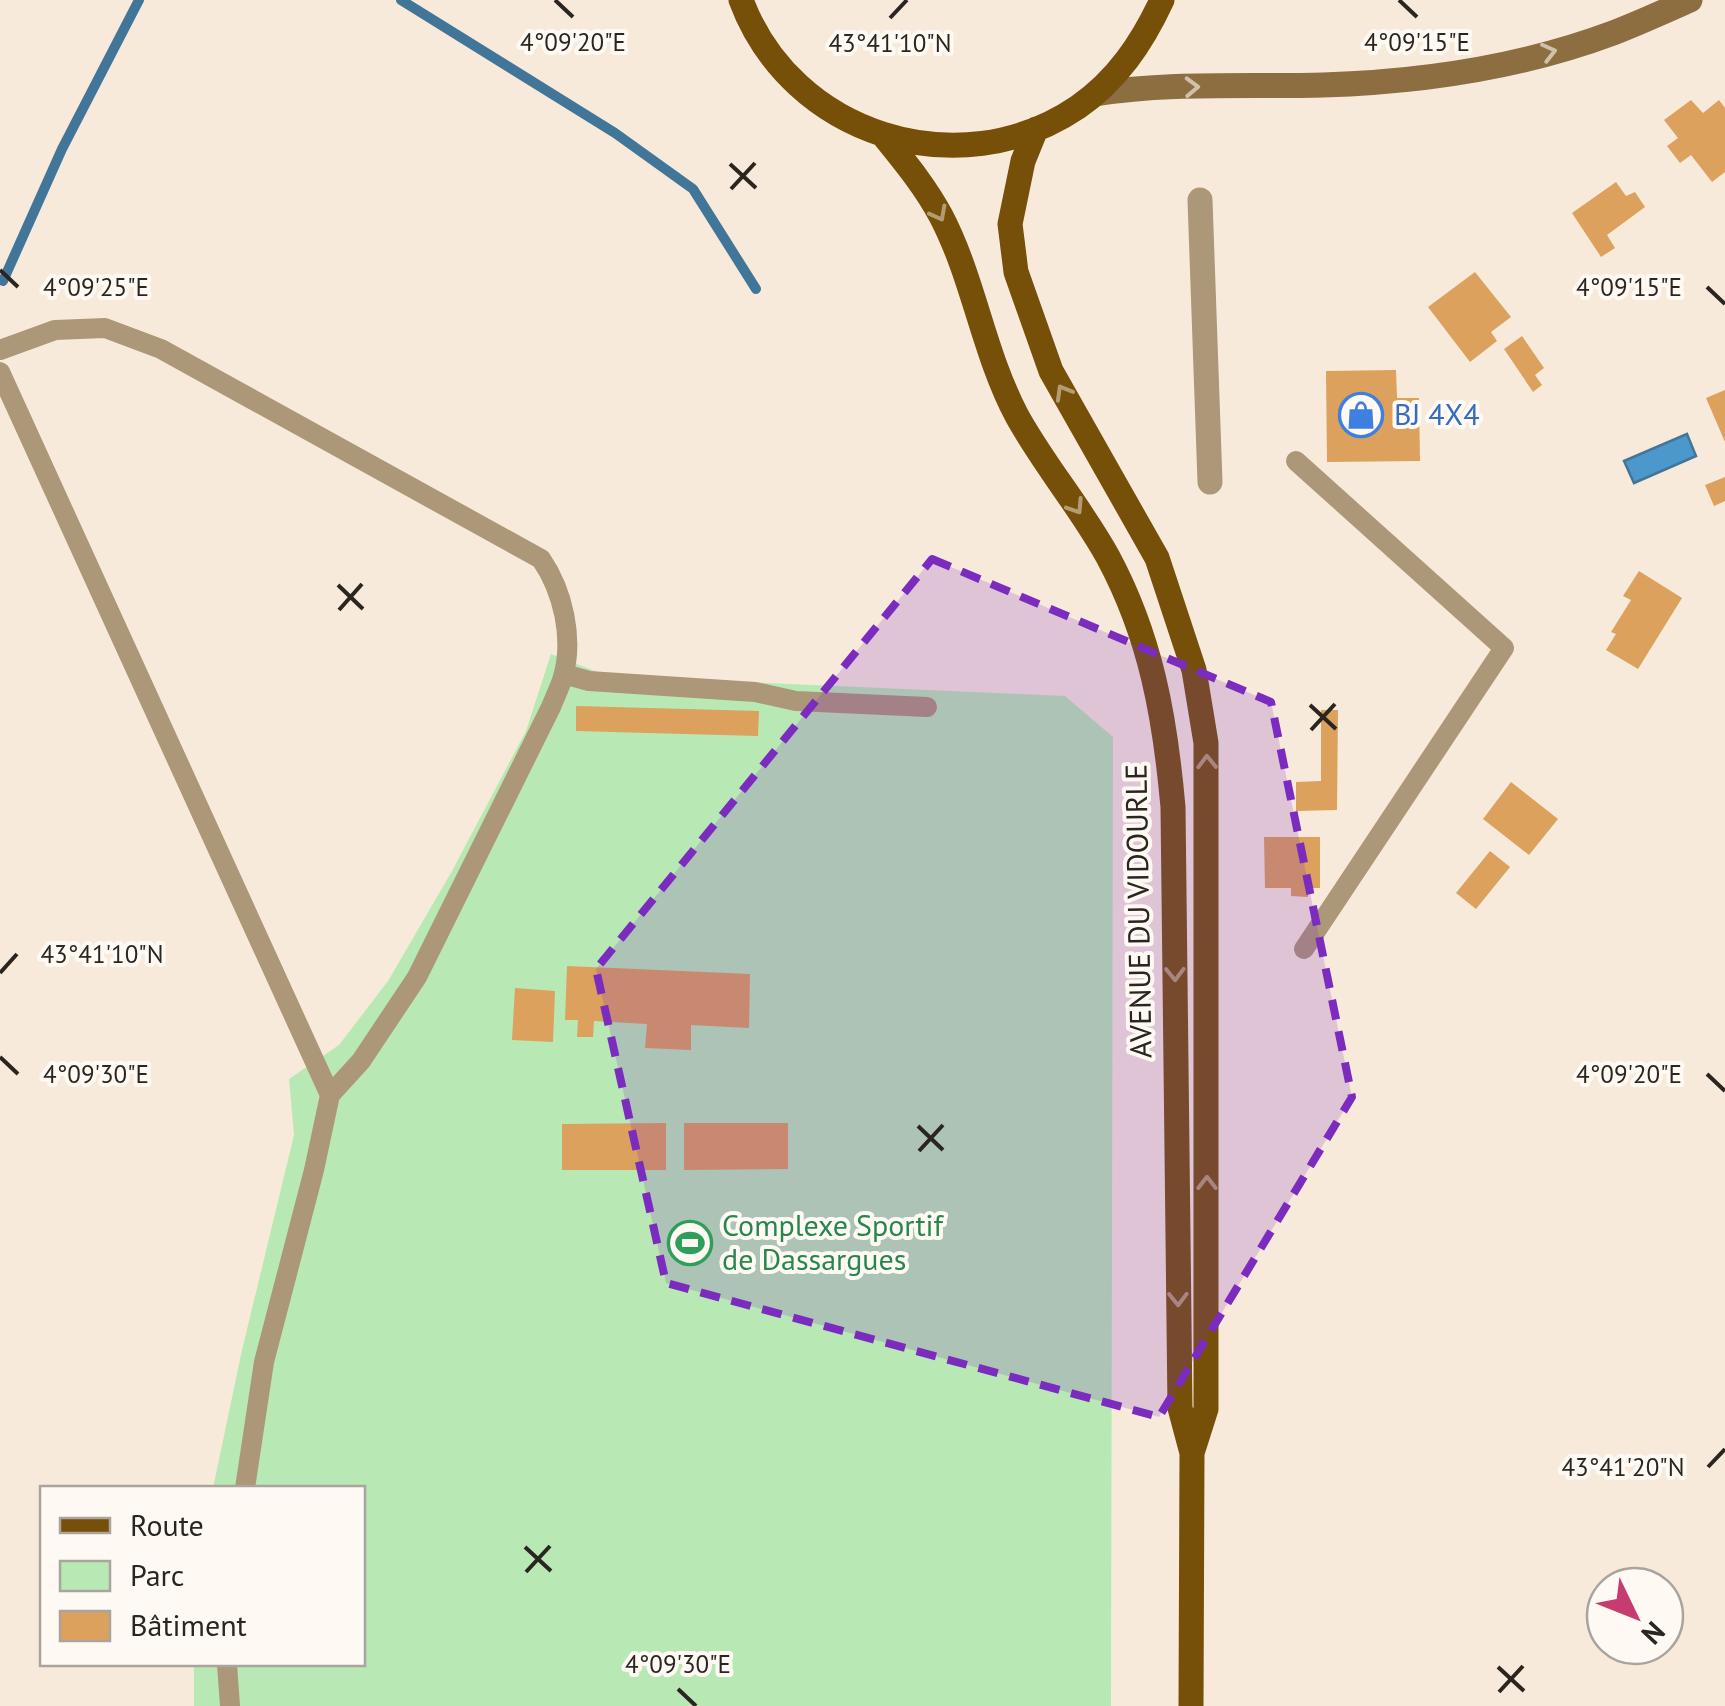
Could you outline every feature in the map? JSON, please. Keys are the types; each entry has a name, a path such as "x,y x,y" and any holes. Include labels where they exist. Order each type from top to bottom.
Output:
{"main road":[{"path":"741,0 766,48 798,86 838,115 883,135 945,146 1007,139 1067,114 1095,94 1123,66 1146,34 1162,0"},
{"path":"1095,94 1128,89 1324,85 1466,72 1594,39 1690,0"},
{"name":"AVENUE DU VIDOURLE","path":"1036,129 1023,162 1010,224 1016,272 1051,372 1157,558 1194,670 1206,743 1206,1408 1192,1453"},
{"name":"AVENUE DU VIDOURLE","path":"883,135 921,182 942,216 1017,416 1106,554 1131,604 1155,678 1167,740 1173,806 1180,1408 1192,1453 1191,1706"}],"street":[{"path":"1200,200 1210,482"}],"lane":[{"path":"0,350 55,330 105,328 161,350 541,558 553,576 564,610 564,674 551,708 416,977 361,1061 330,1094 264,1362 246,1486"},
{"path":"0,372 330,1094"},
{"path":"1296,462 1504,648 1304,950"},
{"path":"564,674 590,681 754,692 796,700 928,707"},
{"path":"228,1666 230,1706"}],"highlighted area":[{"path":"932,559 1271,702 1352,1097 1159,1417 666,1283 596,969"}],"green space":[{"name":"Complexe Sportif de Dassargues","path":"551,654 608,676 1065,696 1113,737 1111,1706 194,1706 194,1666 365,1666 365,1486 213,1486 294,1135 289,1079 339,1045 388,981 526,731"}],"water":[{"path":"1687,434 1696,456 1634,483 1624,461"}],"building":[{"path":"1691,100 1703,113 1719,100 1725,108 1725,172 1712,182 1691,155 1680,163 1667,146 1678,138 1664,120"},
{"path":"1616,182 1626,196 1635,192 1645,207 1607,235 1615,248 1601,257 1572,213"},
{"path":"1475,272 1511,317 1491,332 1497,341 1470,362 1428,307"},
{"path":"1522,336 1544,368 1535,375 1542,385 1533,392 1504,349"},
{"name":"BJ 4X4","path":"1396,370 1397,398 1419,398 1420,461 1327,462 1326,371"},
{"path":"1725,390 1725,442 1706,398"},
{"path":"1725,477 1725,501 1714,506 1705,485"},
{"path":"1639,571 1682,598 1638,669 1606,650 1616,634 1611,632 1631,600 1623,596"},
{"path":"576,706 759,711 758,736 576,731"},
{"path":"1321,710 1338,710 1337,810 1296,811 1296,782 1321,781"},
{"path":"1511,782 1558,819 1529,855 1483,819"},
{"path":"1264,837 1320,837 1320,888 1308,888 1308,897 1291,896 1291,888 1265,888"},
{"path":"1490,851 1510,867 1476,909 1456,893"},
{"path":"567,966 750,974 749,1028 691,1025 691,1050 645,1048 647,1024 594,1021 593,1037 577,1037 578,1020 565,1020"},
{"path":"515,988 555,991 553,1042 512,1040"},
{"path":"666,1123 666,1170 562,1170 562,1124"},
{"path":"684,1123 788,1123 788,1169 684,1170"}],"waterway":[{"path":"3,281 62,149 139,0"},
{"path":"401,0 615,133 693,189 756,289"}],"place":[{"name":"BJ 4X4","path":"1361,415"},
{"name":"Complexe Sportif de Dassargues","path":"690,1243"}]}
